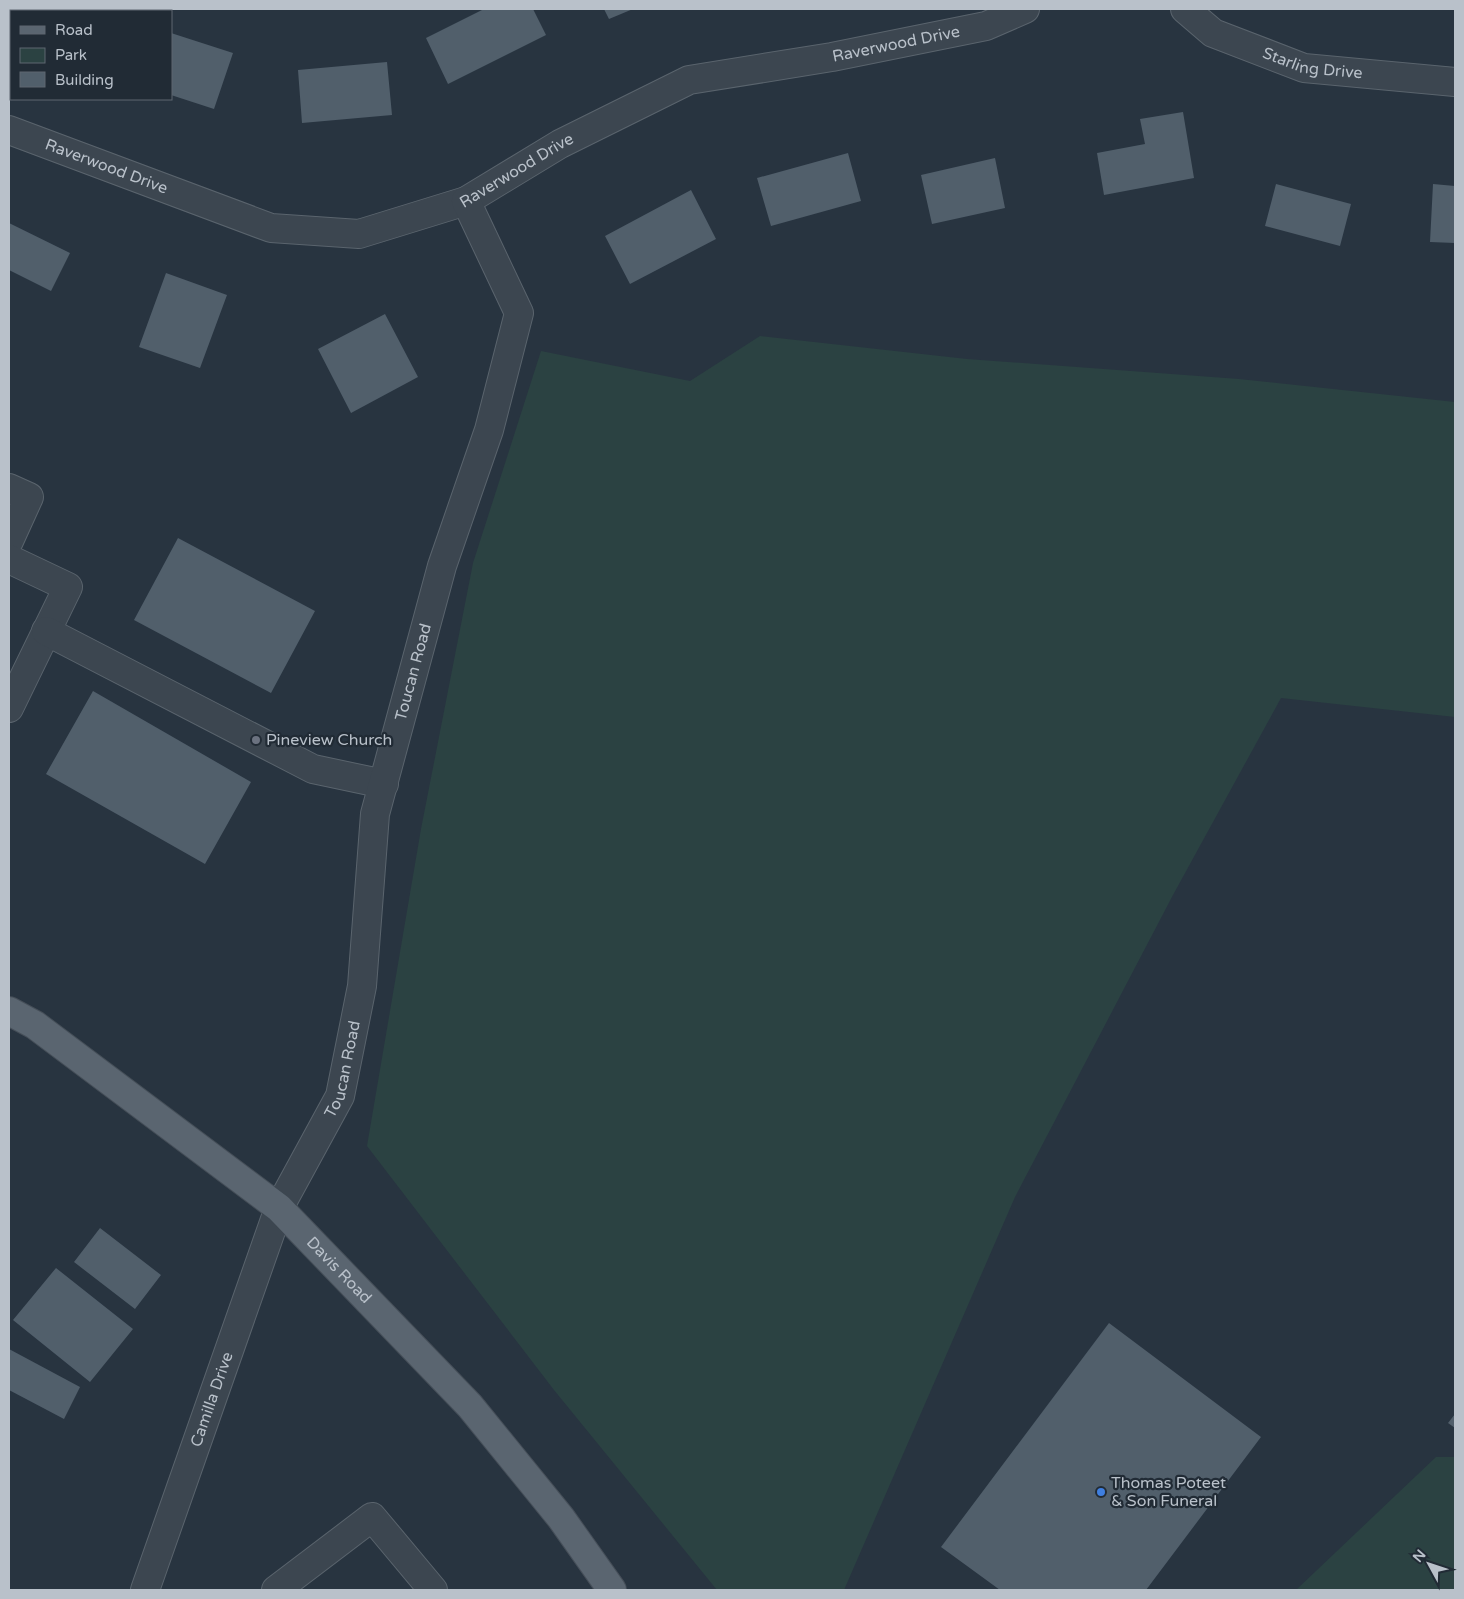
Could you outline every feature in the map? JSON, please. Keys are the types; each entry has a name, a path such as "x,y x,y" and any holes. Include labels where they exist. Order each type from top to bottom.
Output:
{"main road":[{"name":"Davis Road","path":"9,1010 35,1025 279,1208 470,1406 560,1518 612,1590"}],"street":[{"name":"Raverwood Drive","path":"9,130 271,228 358,234 466,201 560,144 689,80 832,58 986,26 1026,9"},
{"name":"Starling Drive","path":"1184,9 1213,33 1304,68 1455,82"},
{"name":"Toucan Road","path":"279,1208 340,1096 362,986 375,814 442,566 489,430 519,313 466,201"},
{"path":"9,488 29,497 9,541"},
{"path":"9,559 68,587 9,708"},
{"path":"46,631 313,769 384,784"},
{"name":"Camilla Drive","path":"145,1590 279,1208"},
{"path":"276,1590 372,1517 433,1590"}],"green space":[{"path":"760,336 967,359 1239,379 1455,402 1455,717 1281,698 1173,895 1015,1197 844,1590 717,1590 554,1390 367,1146 421,829 473,563 541,351 690,381"},
{"path":"1436,1457 1455,1457 1455,1590 1296,1590"}],"building":[{"path":"9,9 94,10 10,10 9,33"},
{"path":"484,9 533,9 546,35 448,84 426,38"},
{"path":"604,9 633,9 609,19"},
{"path":"172,33 233,53 214,109 172,95"},
{"path":"387,62 392,115 302,123 298,70"},
{"path":"1183,112 1194,178 1104,195 1097,153 1145,144 1140,119"},
{"path":"848,153 861,201 771,226 757,178"},
{"path":"995,158 1005,208 932,224 921,175"},
{"path":"1276,184 1351,204 1340,246 1265,226"},
{"path":"1433,184 1455,186 1455,243 1430,242"},
{"path":"691,190 716,239 630,284 605,236"},
{"path":"9,223 70,253 51,291 9,270"},
{"path":"166,273 227,295 200,368 139,347"},
{"path":"385,314 418,377 351,413 318,349"},
{"path":"178,538 315,611 271,693 134,620"},
{"path":"93,691 251,782 205,864 46,774"},
{"path":"100,1228 161,1275 135,1309 74,1262"},
{"path":"56,1268 133,1329 90,1382 13,1320"},
{"name":"Thomas Poteet & Son Funeral","path":"1109,1323 1261,1437 1146,1590 1000,1590 941,1547"},
{"path":"9,1349 80,1387 64,1419 9,1390"},
{"path":"1455,1414 1455,1428 1448,1423"}],"place":[{"name":"Pineview Church","path":"256,740"},
{"name":"Thomas Poteet & Son Funeral","path":"1101,1492"}]}
